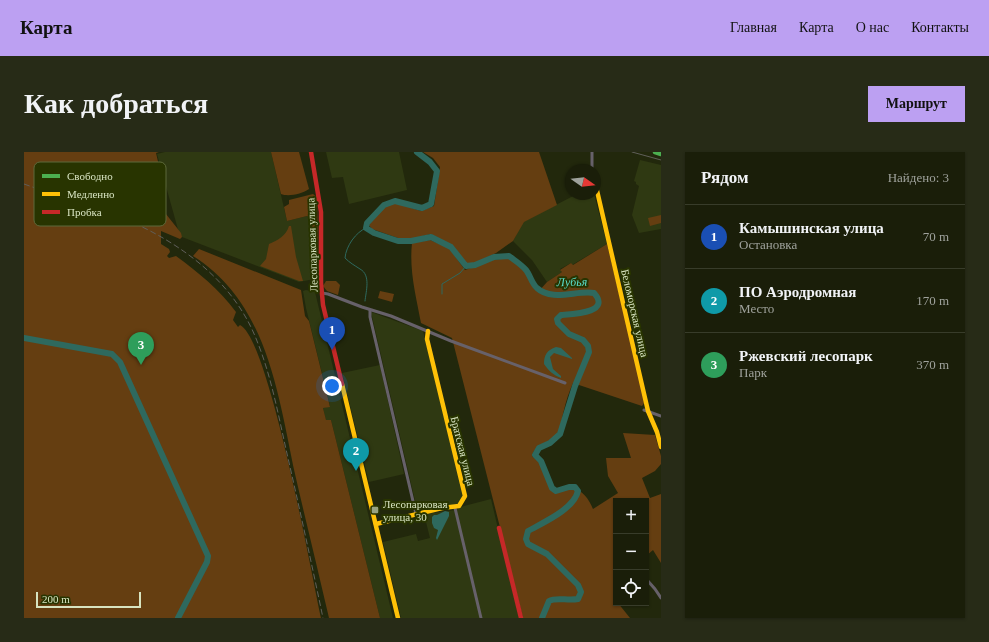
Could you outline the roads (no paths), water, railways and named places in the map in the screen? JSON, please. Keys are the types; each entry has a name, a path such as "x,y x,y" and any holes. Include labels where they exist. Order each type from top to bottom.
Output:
{"street":[{"name":"Лесопарковая улица","path":"311,152 321,212 323,305 398,618"},
{"path":"592,152 592,164"},
{"path":"655,152 661,154"},
{"name":"Беломорская улица","path":"599,200 646,410 652,417 661,447"},
{"path":"322,293 391,316 451,341 526,366 565,383"},
{"path":"370,310 370,317 416,514"},
{"name":"Братская улица","path":"428,331 427,339 465,496 459,506 455,508"},
{"path":"646,410 661,416"},
{"path":"376,524 442,508 455,508 481,618"},
{"path":"499,528 521,618"},
{"path":"649,582 661,598"}],"water":[{"path":"556,347 561,348 572,358 554,353 550,357 553,369 561,376 561,378 551,372 544,364 547,353"},
{"path":"445,511 449,512 449,516 437,540 438,530 434,528 432,517"}],"waterway":[{"name":"Лубья","path":"417,152 430,162 437,171 431,204 422,208 395,201 384,205 367,223 366,228 374,233 398,241 411,241 431,237 451,247 466,266 475,265 494,257 509,256 524,268 535,286 543,292 557,295 587,292 594,293 598,300 598,305 588,311 561,315 557,319 558,323 569,334 583,340 588,346 589,352 575,386 560,434 550,443 539,448 535,455 541,461 552,488 556,491 569,487 575,487 578,491 571,504 558,514 528,531 526,539 528,544 547,554 578,585 581,592 578,599 555,599 549,601 542,618"},
{"path":"365,301 367,284 366,275 345,258 347,249 352,240 366,228"},
{"path":"442,294 442,284 460,273 466,266"},
{"path":"24,338 112,354 120,362 208,556 207,562 178,618"}],"tram line":[{"path":"632,152 661,160"}],"railway":[{"path":"24,184 34,188"},
{"path":"140,226 174,245 192,257 208,271 237,303 248,321 257,341 271,384 323,618"}],"place":[{"name":"Камышинская улица","path":"332,350"},
{"name":"Ржевский лесопарк","path":"141,365"},
{"name":"ПО Аэродромная","path":"356,471"},
{"name":"Лесопарковая улица, 30","path":"375,510"}]}
